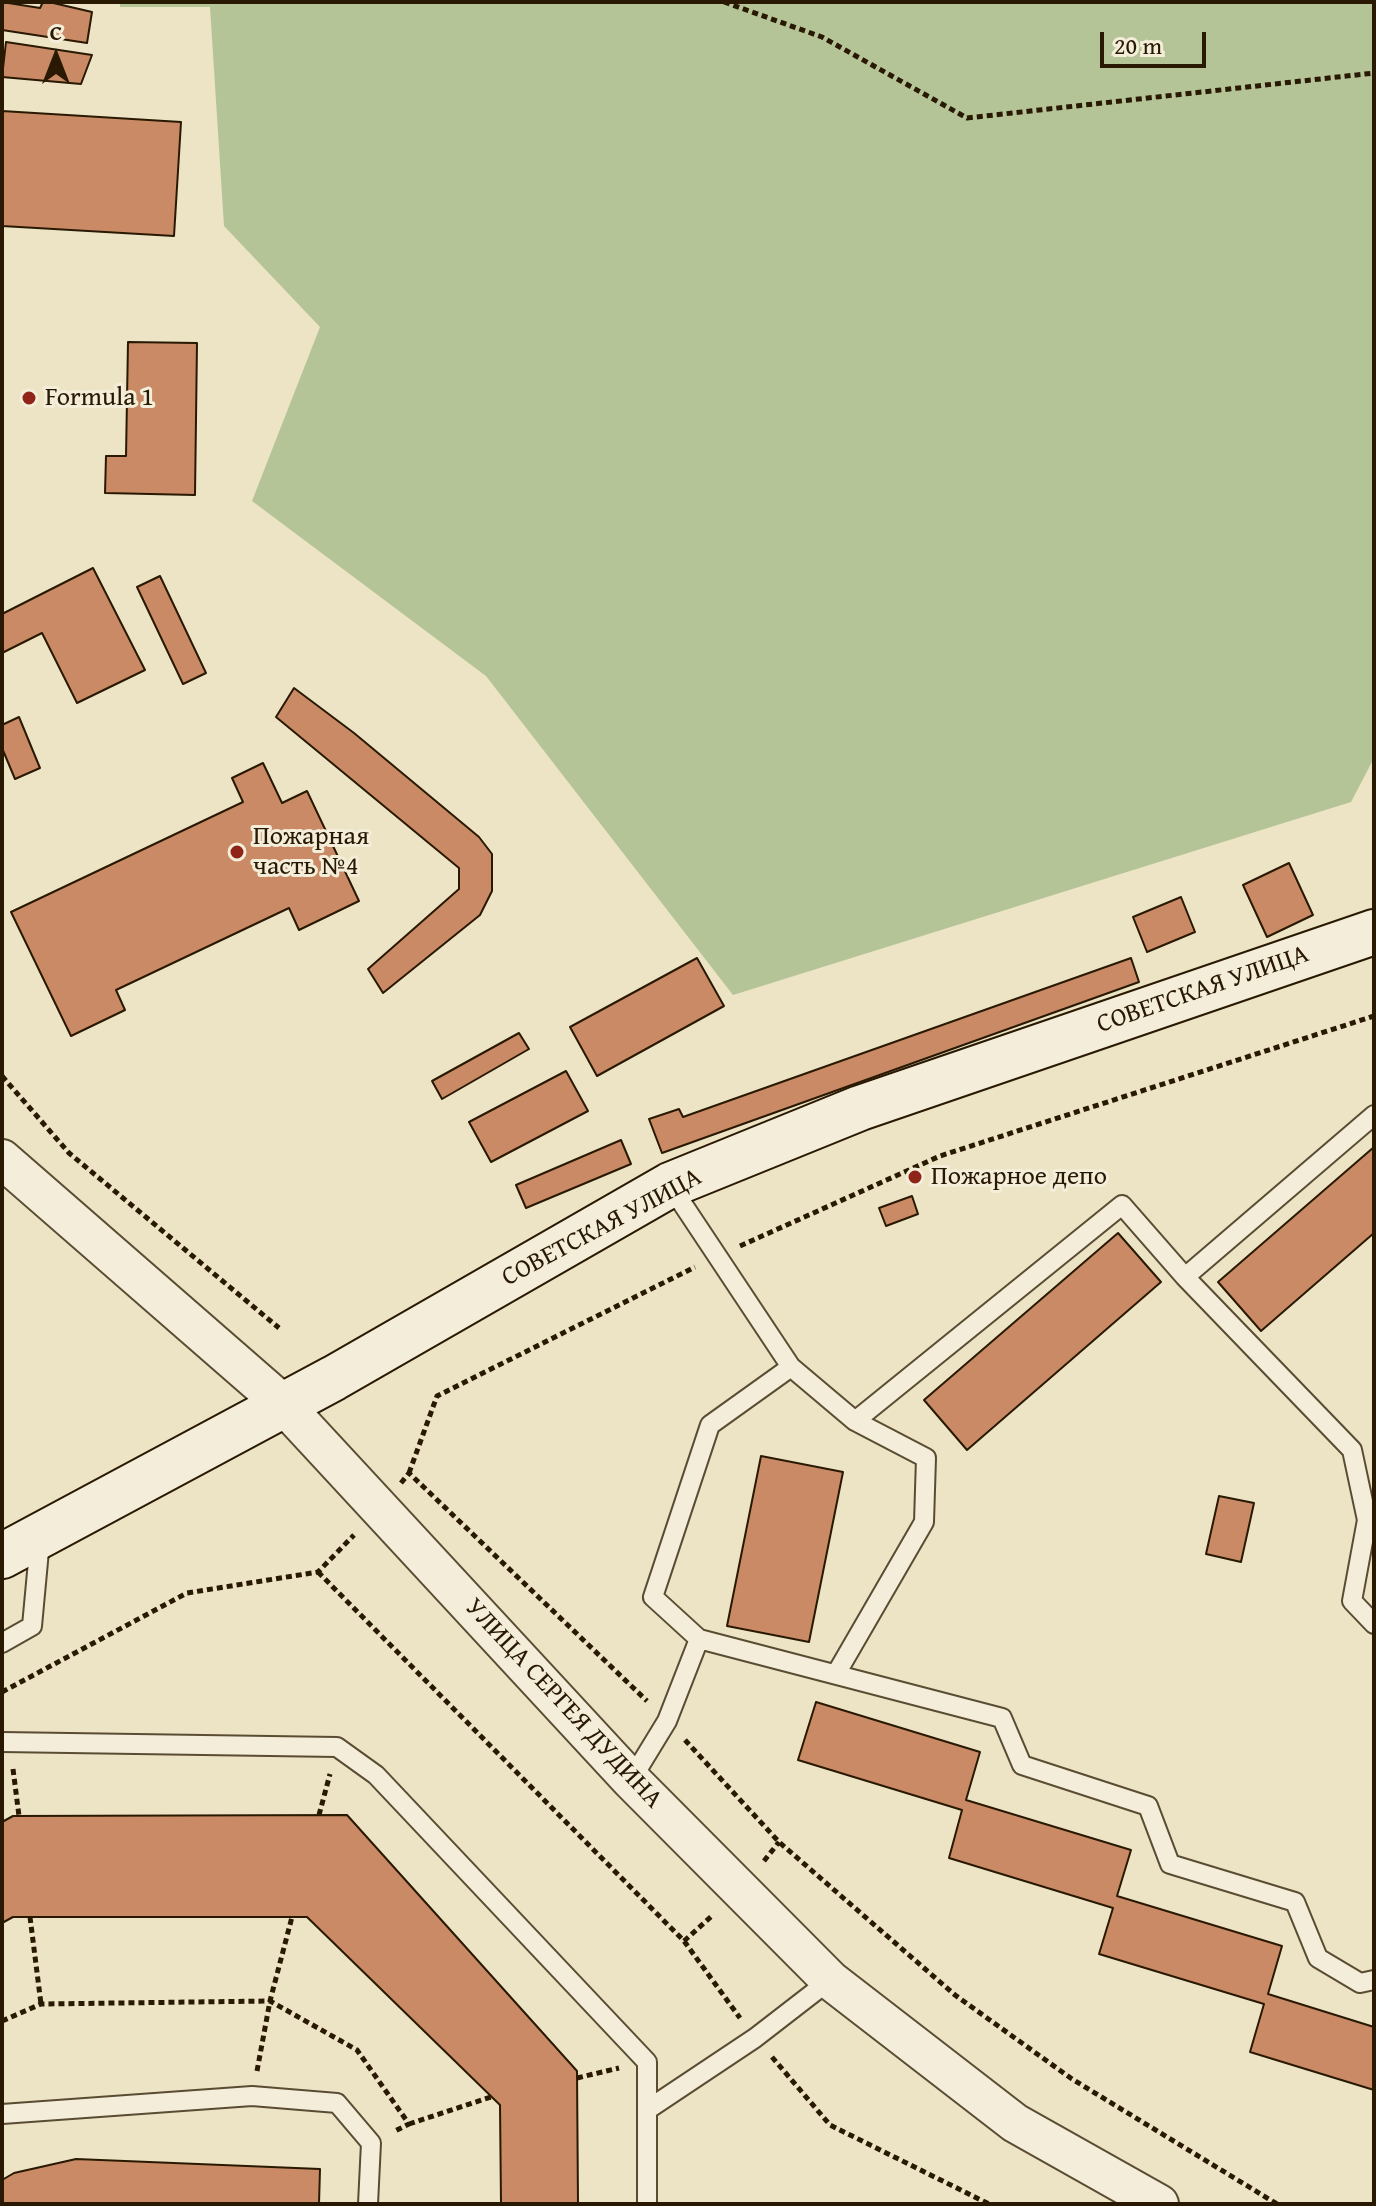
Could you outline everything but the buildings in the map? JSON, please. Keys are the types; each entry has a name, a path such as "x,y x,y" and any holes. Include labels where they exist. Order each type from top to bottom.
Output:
{"street":[{"name":"СОВЕТСКАЯ УЛИЦА","path":"2,1556 282,1403 334,1378 670,1185 860,1108 1374,932"},
{"name":"УЛИЦА СЕРГЕЯ ДУДИНА","path":"2,1159 282,1403 631,1780 830,1980 1015,2123 1159,2204"}],"lane":[{"path":"1185,1277 1374,1115"},
{"path":"670,1185 791,1367 855,1421 926,1458 924,1522 836,1674"},
{"path":"855,1421 1122,1205 1185,1277 1352,1450 1367,1520 1352,1601 1374,1624"},
{"path":"791,1367 710,1425 653,1597 699,1639 1002,1718 1022,1765 1148,1806 1170,1864 1295,1902 1318,1958 1360,1983 1374,1980"},
{"path":"2,1643 32,1626 41,1535"},
{"path":"631,1780 667,1721 699,1639"},
{"path":"6,1742 337,1747 376,1775 647,2062 647,2204"},
{"path":"647,2110 755,2038 830,1980"},
{"path":"2,2114 252,2096 337,2103 371,2143 368,2204"}],"path":[{"path":"724,2 822,37 967,118 1374,73"},
{"path":"409,1473 437,1396 717,1256 940,1156 1374,1016"},
{"path":"2,1076 69,1153 279,1328"},
{"path":"318,1572 684,1941 755,2038 830,2125 989,2204"},
{"path":"6,1742 19,1816"},
{"path":"319,1815 337,1747"},
{"path":"30,1917 41,2004"},
{"path":"252,2096 270,2001 292,1917"},
{"path":"2,2021 41,2004 270,2001 357,2050 409,2124"},
{"path":"577,2078 647,2062"},
{"path":"371,2143 409,2124 491,2097"}],"green space":[{"path":"120,2 1374,2 1374,758 1351,802 733,995 486,676 252,501 320,327 224,226 210,7 120,7"}],"place":[{"name":"Formula 1","path":"29,398"},
{"name":"Пожарная часть №4","path":"237,852"},
{"name":"Пожарное депо","path":"915,1177"}]}
